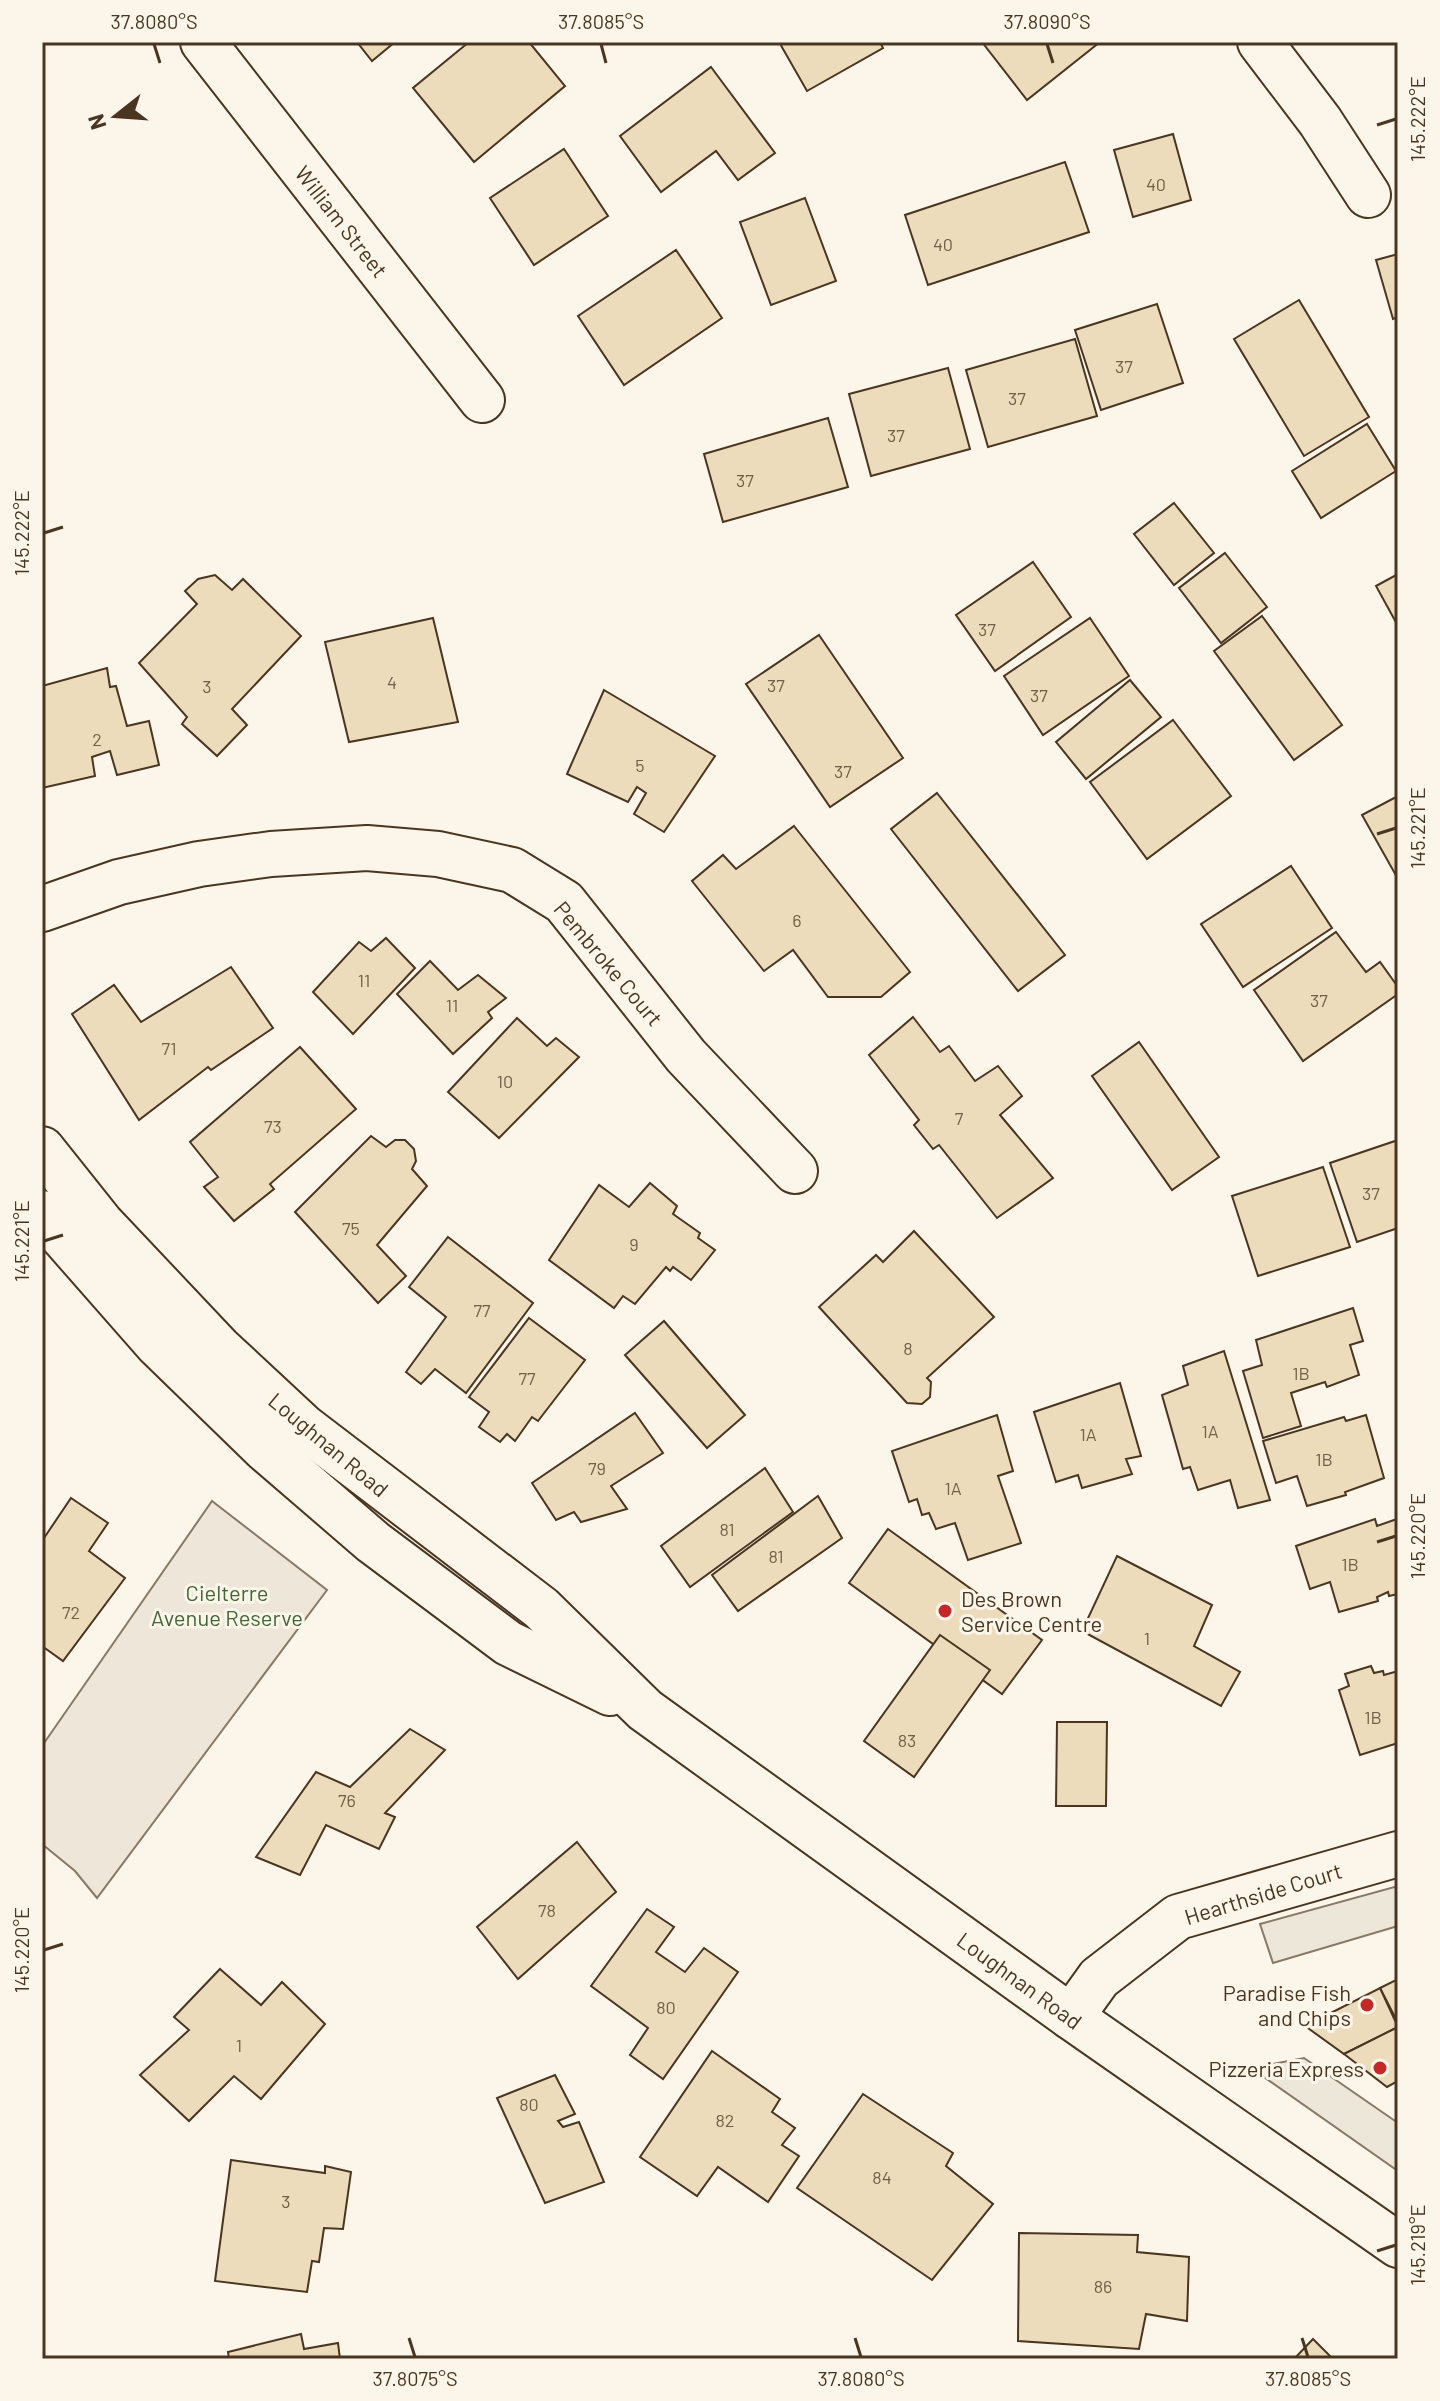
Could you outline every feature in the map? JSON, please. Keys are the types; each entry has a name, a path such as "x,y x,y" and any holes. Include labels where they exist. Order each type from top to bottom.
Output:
{"main road":[{"name":"William Street","path":"203,42 482,400"},
{"path":"1260,42 1320,121 1368,195"},
{"name":"Pembroke Court","path":"42,909 133,879 199,864 271,854 367,848 438,854 512,870 564,902 686,1056 795,1171"},
{"name":"Loughnan Road","path":"42,1149 101,1223 219,1348 304,1427 541,1608 645,1710 1071,2017 1398,2245"},
{"name":"Loughnan Road","path":"42,1213 157,1344 265,1449 373,1542 508,1643 645,1710"},
{"name":"Hearthside Court","path":"1071,2017 1099,1978 1178,1917 1398,1854"}],"green space":[{"name":"Cielterre Avenue Reserve","path":"212,1501 327,1590 97,1898 75,1871 42,1844 42,1746"}],"shaded area":[{"path":"1398,1886 1398,1926 1273,1963 1260,1924"},
{"path":"1304,2058 1398,2123 1398,2171 1251,2068"}],"building":[{"path":"357,42 395,42 372,61"},
{"path":"469,42 529,42 565,86 474,162 413,88"},
{"path":"779,42 880,42 883,48 807,91"},
{"path":"982,42 1100,42 1027,100"},
{"path":"711,67 775,153 738,180 716,151 661,192 620,136"},
{"path":"1173,134 1191,200 1133,217 1114,150"},
{"path":"564,149 608,216 534,265 490,198"},
{"path":"1065,162 1089,232 928,285 905,215"},
{"path":"805,198 836,281 771,305 740,222"},
{"path":"676,250 722,318 624,385 578,316"},
{"path":"1398,254 1398,317 1393,319 1376,260"},
{"path":"1299,300 1369,417 1304,456 1234,339"},
{"path":"1157,304 1183,383 1101,410 1075,330"},
{"path":"1075,339 1097,416 988,447 966,370"},
{"path":"948,368 970,449 871,476 849,394"},
{"path":"828,418 848,487 723,522 704,454"},
{"path":"1367,424 1396,471 1321,518 1292,471"},
{"path":"1174,503 1214,553 1174,585 1134,534"},
{"path":"1225,553 1267,607 1221,643 1179,588"},
{"path":"1033,562 1071,617 995,671 956,615"},
{"path":"1398,574 1398,626 1376,586"},
{"path":"215,575 232,590 243,579 301,636 232,709 247,725 217,756 182,724 187,717 139,663 197,604 185,591 198,579"},
{"path":"1262,616 1342,725 1294,760 1214,651"},
{"path":"433,618 458,722 349,742 325,642"},
{"path":"1090,618 1129,676 1043,735 1004,676"},
{"path":"819,635 903,758 830,807 746,684"},
{"path":"107,668 110,687 116,686 127,726 149,721 159,765 117,775 110,751 92,757 95,776 42,788 42,686"},
{"path":"1130,680 1161,717 1086,779 1056,742"},
{"path":"604,690 715,756 664,832 634,814 646,793 637,787 628,802 567,774"},
{"path":"1173,720 1231,796 1147,859 1090,782"},
{"path":"937,793 1065,955 1018,991 891,829"},
{"path":"1398,796 1398,879 1362,815"},
{"path":"794,826 910,972 881,997 828,997 793,950 764,971 692,881 723,855 736,869"},
{"path":"1291,866 1332,928 1243,987 1201,924"},
{"path":"1336,932 1366,972 1380,962 1398,987 1398,994 1303,1061 1254,990"},
{"path":"386,938 415,968 353,1034 313,992 359,942 371,951"},
{"path":"430,961 458,990 478,975 506,998 488,1012 492,1018 453,1054 397,994"},
{"path":"231,967 273,1028 211,1070 208,1067 139,1120 72,1014 114,985 141,1022"},
{"path":"913,1017 940,1052 949,1046 975,1081 998,1066 1022,1096 1000,1115 1053,1178 997,1218 939,1145 933,1149 914,1125 919,1120 869,1055"},
{"path":"517,1018 547,1046 556,1038 579,1057 499,1138 448,1092"},
{"path":"1139,1042 1219,1157 1172,1190 1092,1076"},
{"path":"300,1047 356,1109 270,1184 274,1189 234,1221 204,1187 218,1177 190,1142"},
{"path":"371,1136 386,1147 395,1140 405,1140 414,1149 416,1161 412,1169 427,1186 377,1245 406,1276 378,1303 295,1212"},
{"path":"1398,1140 1398,1228 1357,1242 1330,1163"},
{"path":"1323,1167 1350,1247 1258,1276 1232,1196"},
{"path":"650,1183 677,1206 673,1214 700,1233 698,1238 715,1250 691,1280 673,1267 670,1271 666,1267 635,1304 623,1296 614,1308 549,1260 599,1185 629,1207"},
{"path":"914,1231 994,1317 927,1378 931,1382 930,1397 922,1404 907,1403 819,1307 876,1255 883,1262"},
{"path":"448,1237 533,1303 466,1393 435,1369 421,1384 406,1372 446,1317 409,1287"},
{"path":"1353,1308 1363,1341 1350,1345 1359,1375 1327,1387 1325,1382 1291,1393 1301,1426 1263,1438 1243,1371 1262,1365 1256,1340"},
{"path":"529,1318 585,1360 538,1421 532,1417 515,1441 507,1434 500,1442 479,1427 489,1412 469,1397"},
{"path":"664,1321 745,1415 707,1448 625,1355"},
{"path":"1224,1351 1270,1500 1238,1508 1230,1480 1198,1490 1190,1467 1183,1469 1162,1395 1188,1385 1183,1366"},
{"path":"1120,1383 1141,1456 1126,1459 1132,1474 1082,1488 1078,1475 1056,1482 1034,1412"},
{"path":"635,1413 663,1453 611,1486 627,1509 581,1522 574,1512 556,1520 532,1483"},
{"path":"997,1415 1013,1471 998,1476 1021,1543 968,1560 955,1523 936,1529 929,1513 922,1515 917,1499 909,1502 892,1451"},
{"path":"1366,1415 1384,1478 1345,1492 1346,1495 1307,1506 1297,1476 1276,1483 1263,1441 1344,1417 1346,1421"},
{"path":"765,1468 793,1512 690,1587 661,1546"},
{"path":"818,1496 842,1538 738,1611 712,1575"},
{"path":"71,1498 108,1523 89,1551 125,1578 63,1661 42,1646 42,1541"},
{"path":"1375,1519 1377,1526 1397,1519 1398,1594 1389,1596 1388,1592 1377,1597 1378,1601 1339,1612 1330,1582 1310,1589 1296,1546"},
{"name":"Des Brown Service Centre","path":"888,1529 1042,1640 1002,1694 849,1583"},
{"path":"1117,1556 1212,1605 1194,1646 1240,1672 1221,1706 1082,1631"},
{"path":"940,1635 990,1670 914,1777 864,1741"},
{"path":"1371,1666 1374,1673 1383,1671 1384,1675 1398,1671 1398,1743 1360,1755 1339,1690 1349,1686 1345,1674"},
{"path":"1057,1722 1107,1722 1106,1806 1056,1806"},
{"path":"410,1729 445,1750 385,1813 395,1817 379,1849 326,1825 300,1875 256,1857 316,1772 350,1787"},
{"path":"577,1842 616,1892 518,1979 477,1927"},
{"path":"647,1909 674,1927 656,1952 685,1972 704,1948 738,1972 663,2079 630,2055 648,2028 591,1986"},
{"path":"220,1969 261,2005 282,1982 325,2024 261,2099 234,2076 189,2121 140,2075 189,2030 174,2017"},
{"path":"1398,1979 1398,2023 1380,1988"},
{"name":"Paradise Fish and Chips","path":"1380,1988 1398,2027 1344,2054 1305,2026"},
{"name":"Pizzeria Express","path":"1398,2027 1398,2081 1387,2087 1344,2054"},
{"path":"712,2051 780,2099 772,2112 795,2128 782,2145 799,2156 768,2202 718,2167 697,2196 640,2157"},
{"path":"555,2075 575,2114 558,2121 563,2127 579,2122 604,2182 545,2203 497,2098"},
{"path":"863,2094 953,2153 946,2166 993,2204 932,2280 797,2188"},
{"path":"231,2160 325,2173 325,2166 351,2172 343,2229 324,2228 319,2262 312,2261 307,2292 215,2281"},
{"path":"1019,2233 1138,2235 1137,2252 1189,2257 1187,2321 1146,2314 1139,2349 1018,2341"},
{"path":"301,2334 304,2349 338,2343 340,2359 229,2359 228,2352"},
{"path":"1313,2339 1333,2359 1294,2359"}],"place":[{"name":"Des Brown Service Centre","path":"945,1611"},
{"name":"Paradise Fish and Chips","path":"1367,2005"},
{"name":"Pizzeria Express","path":"1380,2068"}]}
